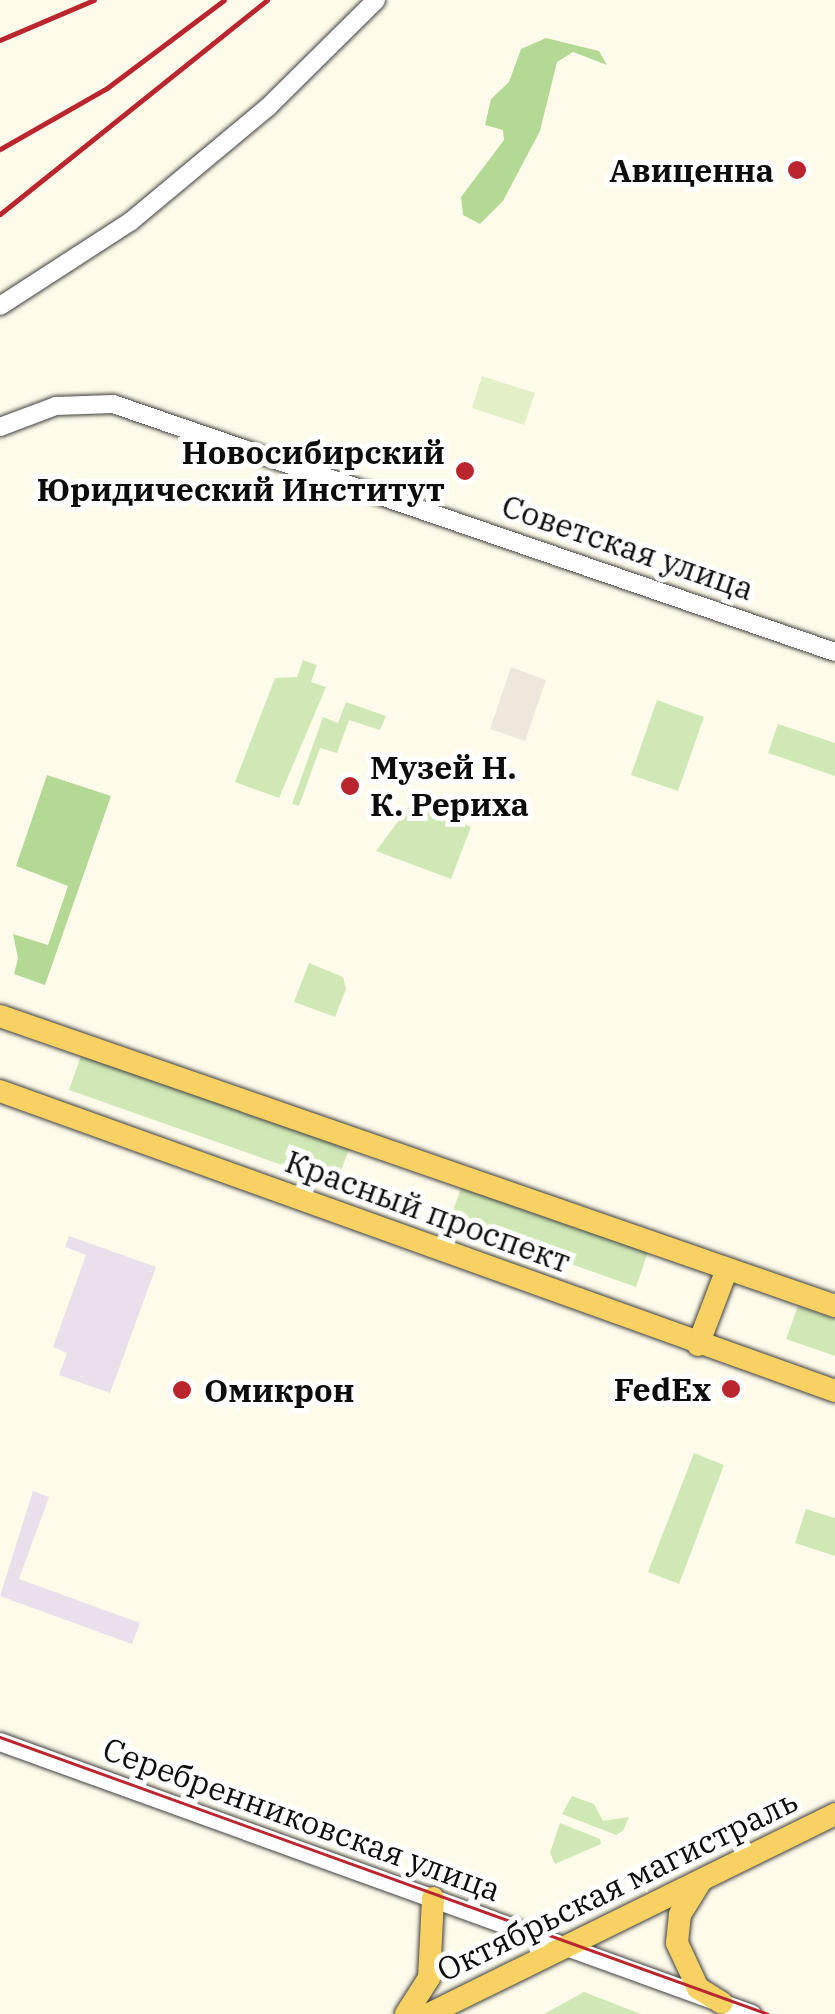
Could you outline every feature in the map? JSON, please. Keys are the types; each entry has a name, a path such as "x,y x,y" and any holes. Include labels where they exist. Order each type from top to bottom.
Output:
{"main road":[{"name":"Красный проспект","path":"0,1016 835,1306"},
{"name":"Красный проспект","path":"0,1091 835,1390"},
{"path":"698,1344 727,1269"},
{"name":"Октябрьская магистраль","path":"429,2014 835,1814"},
{"path":"707,1876 690,1892 677,1943 698,1988 722,2003"},
{"path":"406,2014 429,1978 432,1898"}],"street":[{"path":"0,306 130,222 268,107 376,0"},
{"name":"Советская улица","path":"0,427 56,406 113,404 835,652"},
{"name":"Серебренниковская улица","path":"0,1742 752,2014"}],"shaded area":[{"path":"511,667 546,680 525,741 490,729"},
{"path":"69,1236 156,1267 110,1393 59,1375 67,1353 53,1347 86,1255 65,1247"},
{"path":"33,1491 49,1497 19,1579 140,1623 132,1644 0,1596"}],"green space":[{"path":"546,38 599,51 607,65 573,52 557,62 540,131 503,201 480,224 463,215 461,197 504,140 503,130 485,125 491,99 509,82 521,49"},
{"path":"482,376 535,393 524,425 472,408"},
{"path":"303,660 317,665 311,682 326,687 279,798 235,782 275,678 297,677"},
{"path":"657,700 704,717 678,791 631,775"},
{"path":"346,702 386,716 380,730 349,720 337,753 320,748 299,806 292,804 323,717 338,723"},
{"path":"778,724 835,743 835,776 768,753"},
{"path":"47,775 111,796 45,985 14,974 18,958 13,934 48,945 68,886 16,866"},
{"path":"411,804 471,827 451,879 376,851"},
{"path":"309,963 343,977 346,989 335,1017 294,1002"},
{"path":"82,1053 350,1147 336,1184 69,1090"},
{"path":"462,1186 648,1252 636,1287 449,1221"},
{"path":"798,1306 835,1319 835,1356 786,1339"},
{"path":"694,1453 724,1465 679,1584 648,1572"},
{"path":"806,1509 835,1518 835,1556 795,1543"},
{"path":"572,1796 594,1804 603,1821 629,1817 623,1831 616,1835 562,1814"},
{"path":"560,1823 600,1839 601,1844 555,1864 550,1853"},
{"path":"584,1992 641,2014 544,2014"}],"tram line":[{"path":"0,1737 768,2014"}],"railway":[{"path":"0,40 94,0"},
{"path":"0,149 107,88 224,0"},
{"path":"0,214 267,0"}],"place":[{"name":"Авиценна","path":"797,170"},
{"name":"Новосибирский Юридический Институт","path":"465,471"},
{"name":"Музей Н. К. Рериха","path":"350,786"},
{"name":"FedEx","path":"731,1389"},
{"name":"Омикрон","path":"182,1390"}]}
